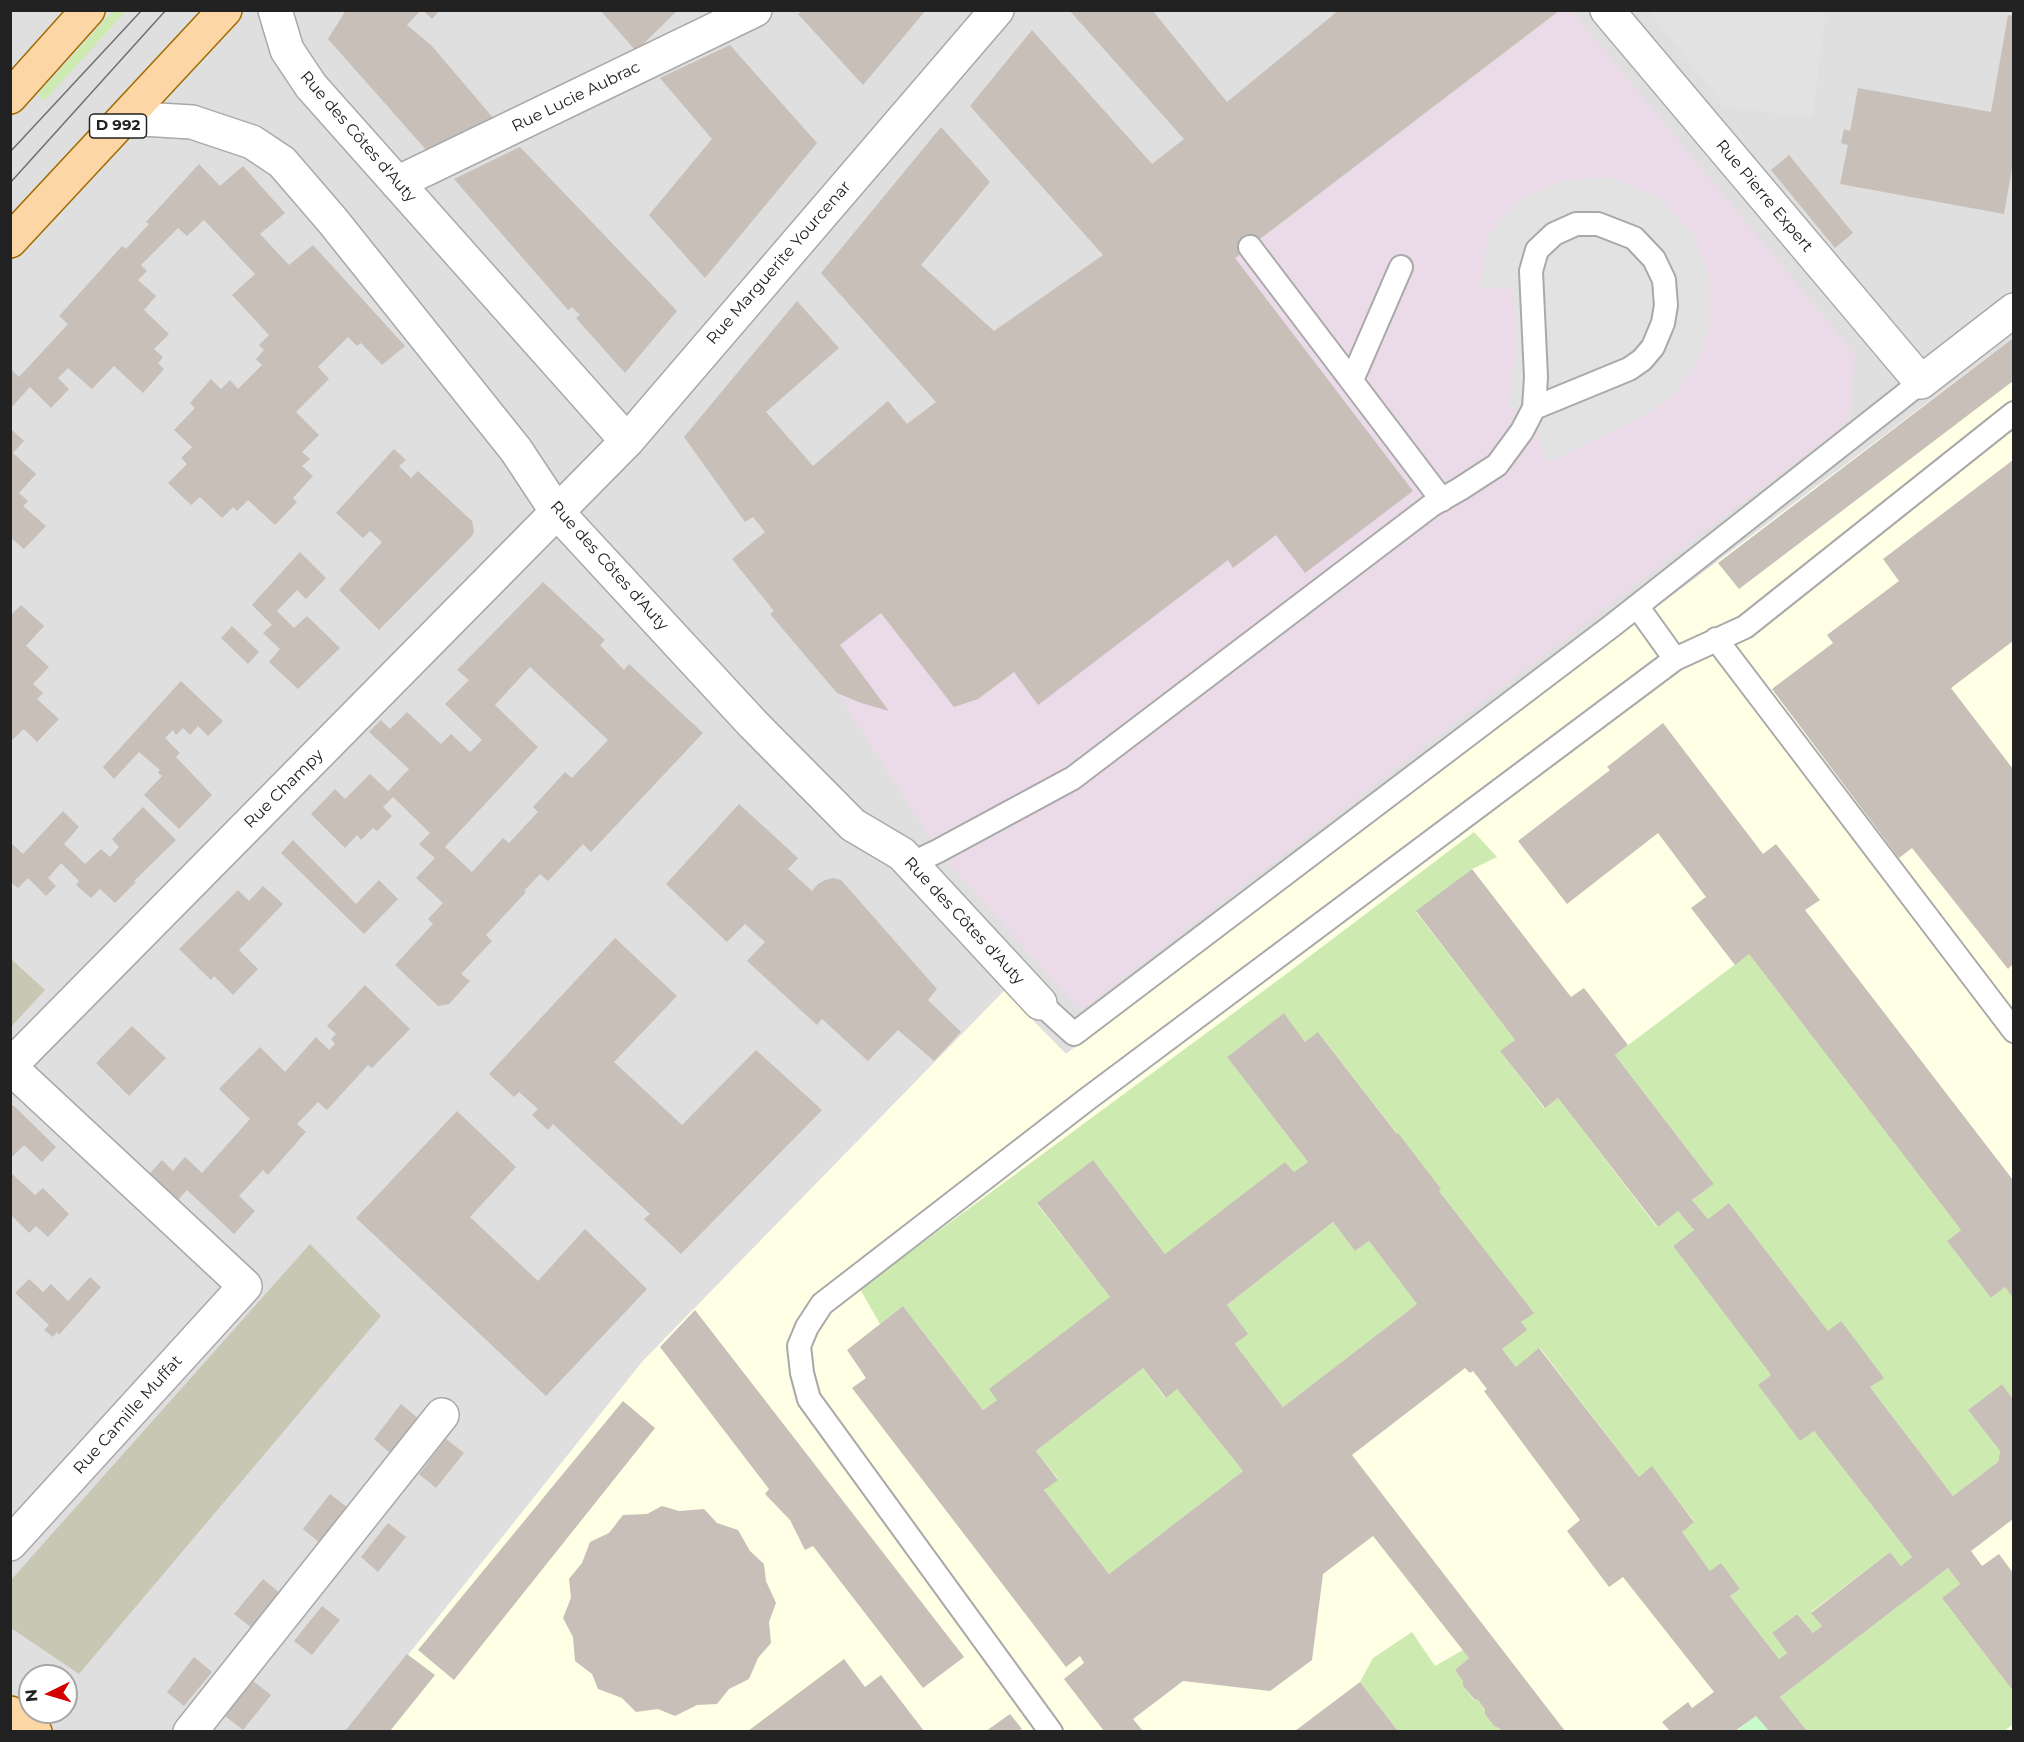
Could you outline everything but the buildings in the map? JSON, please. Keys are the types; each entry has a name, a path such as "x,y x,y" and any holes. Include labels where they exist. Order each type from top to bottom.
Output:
{"main road":[{"path":"10,97 88,10"},
{"name":"D 992","path":"10,241 225,10"},
{"path":"10,1713 35,1731"}],"street":[{"name":"Rue des Côtes d'Auty","path":"275,10 287,50 311,86 627,441"},
{"name":"Rue Lucie Aubrac","path":"397,183 754,10"},
{"name":"Rue Marguerite Yourcenar","path":"557,512 627,441 996,10"},
{"name":"Rue Pierre Expert","path":"1607,10 1921,382"},
{"name":"Rue des Côtes d'Auty","path":"125,118 192,122 252,142 282,162 332,220 516,450 557,512 753,724 853,825 902,854 1040,1003"},
{"path":"1921,382 2013,310"},
{"name":"Rue Champy","path":"10,1066 557,512"},
{"name":"Rue Camille Muffat","path":"10,1066 245,1286 10,1544"},
{"path":"190,1731 441,1415"}],"lane":[{"path":"910,864 948,846 1073,778 1422,512 1497,465 1522,431 1534,408 1536,377 1531,271 1537,250 1554,234 1576,224 1598,224 1634,238 1654,259 1664,280 1666,305 1663,323 1653,347 1642,360 1629,369 1534,408"},
{"path":"1250,247 1442,500"},
{"path":"1352,380 1401,267"},
{"path":"1040,1003 1074,1034 1637,606 1921,382"},
{"path":"1051,1731 809,1398 802,1373 799,1346 807,1327 822,1304 1077,1107 1675,659 1745,627 2013,413"},
{"path":"1637,606 1675,659"},
{"path":"1716,639 2013,1031"}],"shaded area":[{"path":"1798,10 1826,14 1812,117 1725,107 1649,11"},
{"path":"11,11 2013,11 2013,338 1066,1054 1004,991 642,1362 347,1731 11,1732"},
{"path":"1560,11 1572,11 1855,354 1849,421 1080,1011 938,851 838,693 770,614"},
{"path":"1610,177 1660,198 1694,236 1710,278 1710,327 1696,364 1673,396 1644,416 1548,462 1537,433 1508,405 1517,347 1513,288 1480,289 1488,234 1520,199 1565,180"},
{"path":"2013,338 2013,1731 347,1732 642,1362 1004,991 1066,1054"},
{"path":"11,959 45,990 11,1027"},
{"path":"310,1244 381,1316 79,1674 78,1664 64,1664 11,1628 11,1580"}],"green space":[{"path":"113,11 126,11 45,100 38,94"},
{"path":"1474,832 1497,857 1472,869 1416,912 1515,1040 1501,1052 1544,1108 1558,1098 1657,1227 1678,1211 1694,1230 1673,1246 1771,1375 1758,1385 1800,1440 1814,1431 1912,1557 1901,1566 1890,1552 1811,1612 1822,1626 1813,1633 1797,1614 1772,1633 1787,1653 1779,1659 1730,1596 1740,1589 1721,1564 1710,1571 1682,1532 1694,1521 1652,1467 1639,1477 1540,1348 1516,1367 1502,1349 1521,1322 1533,1312 1320,1032 1305,1042 1284,1013 1227,1057 1308,1162 1294,1172 1285,1163 1165,1254 1093,1160 1037,1204 1110,1297 997,1400 983,1410 903,1306 880,1324 860,1289 1285,975"},
{"path":"1749,954 1961,1230 1947,1241 1991,1298 2005,1287 2013,1298 2013,1399 2002,1384 1968,1410 2000,1451 1998,1462 1953,1496 1870,1387 1883,1378 1828,1331 1729,1203 1708,1219 1692,1200 1714,1184 1615,1055"},
{"path":"1333,1222 1355,1251 1369,1241 1417,1304 1283,1407 1235,1344 1247,1334 1227,1305"},
{"path":"1143,1368 1165,1398 1177,1389 1243,1471 1109,1574 1044,1490 1058,1479 1036,1451"},
{"path":"1948,1568 1960,1584 1942,1598 2013,1691 2013,1724 2003,1732 1807,1731 1780,1697"},
{"path":"1412,1632 1435,1666 1463,1650 1469,1658 1455,1670 1473,1699 1478,1700 1495,1727 1502,1731 1398,1731 1360,1682 1373,1658"},
{"path":"1756,1716 1769,1731 1735,1732"}],"tram line":[{"path":"10,152 142,10"},
{"path":"10,183 166,10"}]}
